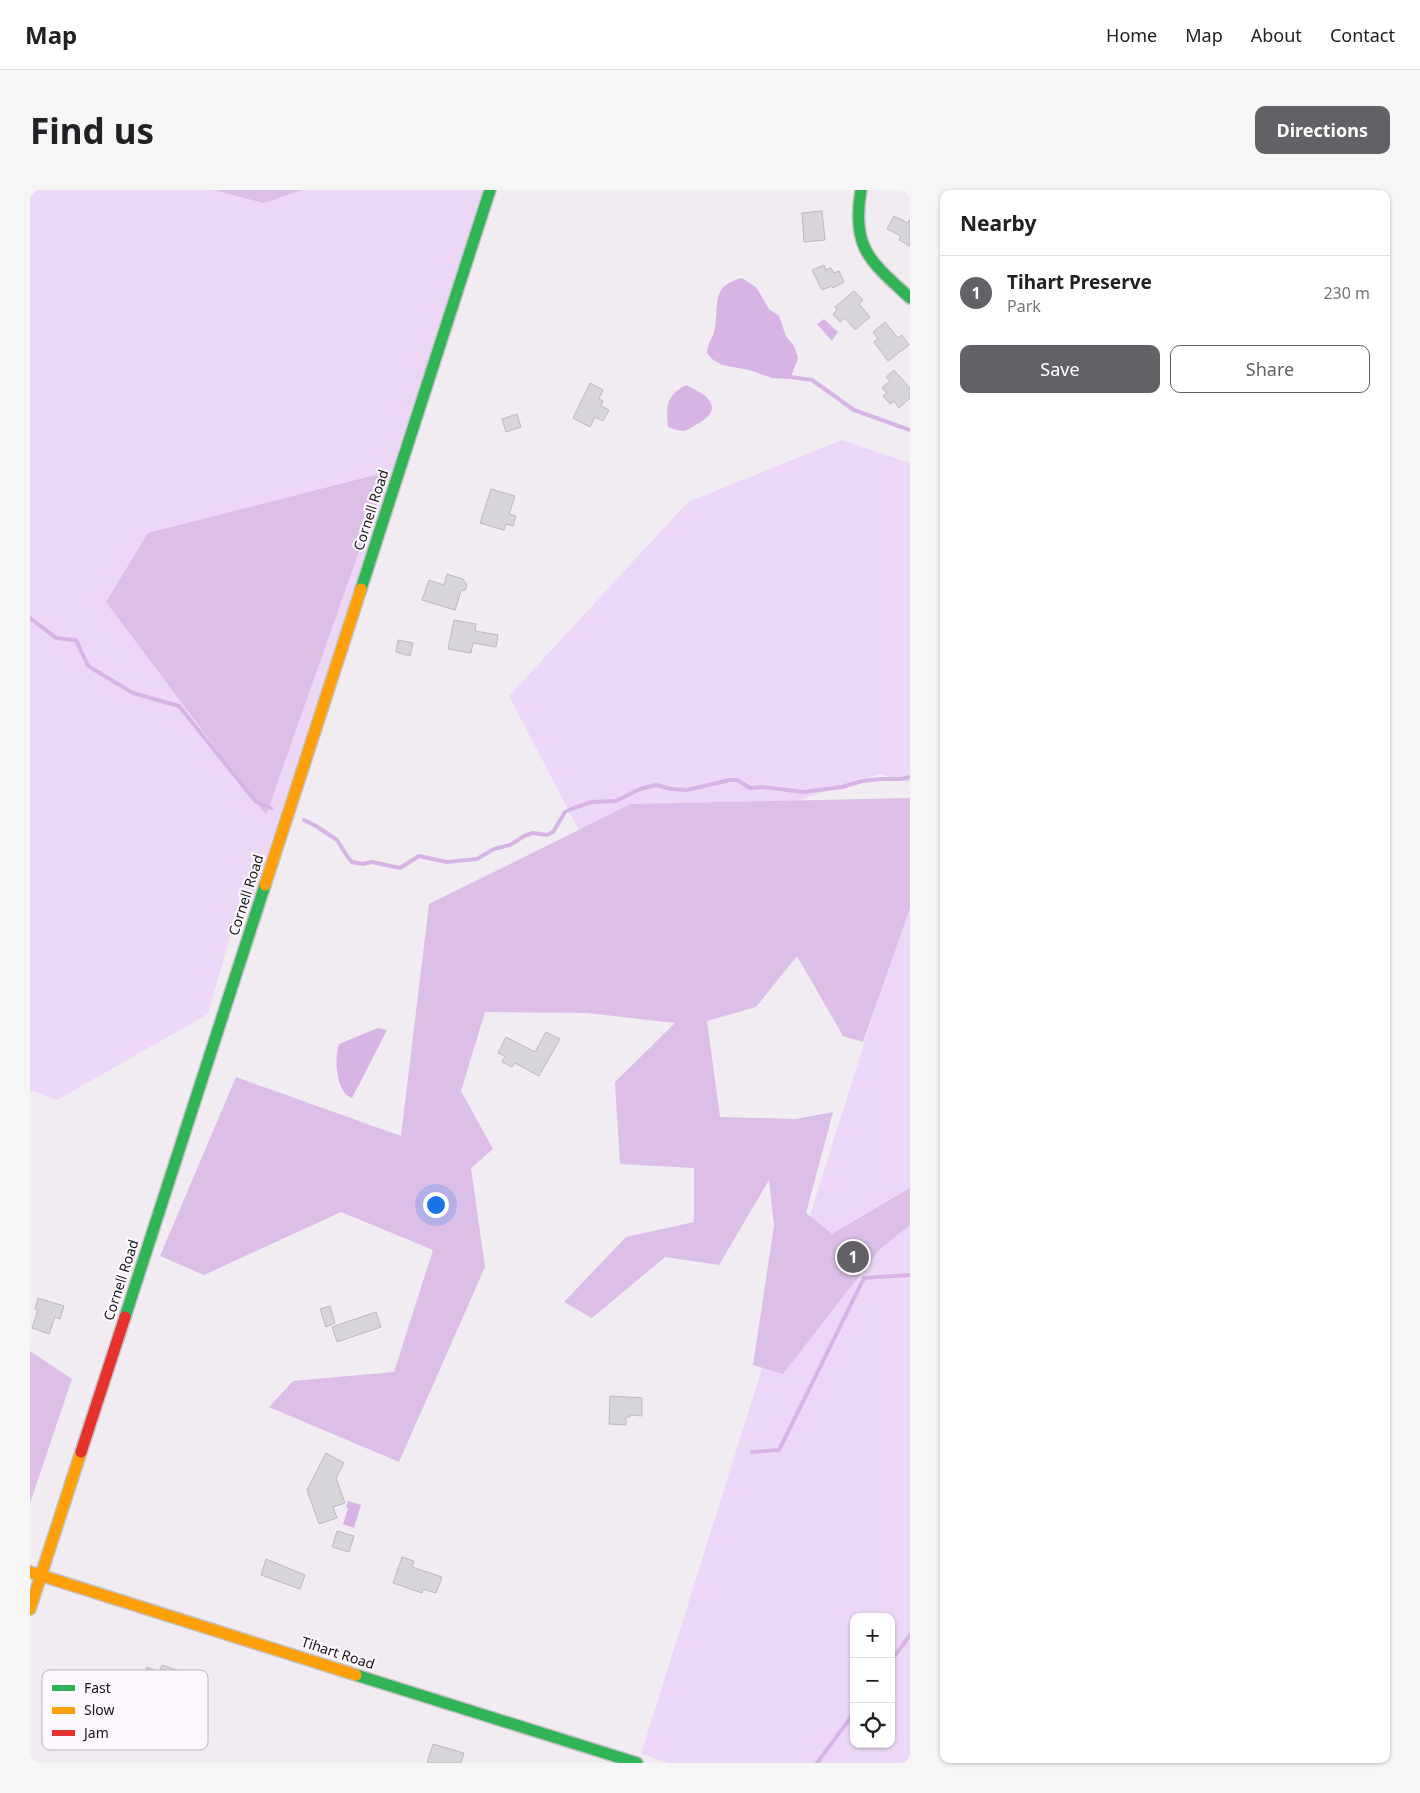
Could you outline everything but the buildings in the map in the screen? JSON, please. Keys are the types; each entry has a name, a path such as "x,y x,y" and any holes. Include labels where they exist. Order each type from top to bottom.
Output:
{"street":[{"name":"Cornell Road","path":"30,1609 35,1574 490,190"},
{"path":"860,190 857,223 858,233 864,250 874,263 910,298"},
{"name":"Tihart Road","path":"35,1574 637,1763"}],"shaded area":[{"path":"30,190 484,190 247,916 237,912 208,1014 57,1100 30,1090"},
{"path":"213,190 302,190 264,203"},
{"path":"742,278 756,287 769,309 779,316 786,336 794,346 798,358 791,377 788,379 772,378 749,370 722,365 712,359 707,353 714,331 718,296 725,285"},
{"path":"824,319 838,332 832,341 817,324"},
{"path":"686,385 707,398 712,409 706,419 688,430 682,431 668,427 667,413 669,402 674,393"},
{"path":"842,440 910,463 910,783 880,774 597,865 509,696 688,502"},
{"path":"387,472 266,815 106,602 148,533"},
{"path":"910,798 910,908 863,1042 843,1036 797,956 756,1007 707,1021 720,1117 796,1119 833,1112 806,1213 832,1234 910,1188 910,1225 880,1249 783,1374 753,1365 774,1226 769,1180 719,1265 665,1257 592,1318 564,1302 626,1237 694,1222 694,1168 620,1164 615,1082 675,1023 587,1013 485,1012 461,1091 493,1149 471,1168 485,1267 399,1462 269,1407 293,1381 394,1372 433,1250 341,1212 204,1275 160,1256 236,1077 401,1136 429,904 631,804"},
{"path":"910,897 910,1763 669,1763 641,1754"},
{"path":"378,1028 387,1030 352,1098 343,1089 338,1074 337,1050 339,1044"},
{"path":"30,1351 72,1379 30,1503"},
{"path":"348,1501 361,1505 354,1528 343,1524"}],"waterway":[{"path":"791,377 812,380 854,410 910,430"},
{"path":"30,618 56,638 76,640 88,666 133,693 179,706 256,802 271,808"},
{"path":"304,820 337,840 352,862 363,864 372,862 400,868 419,856 447,862 477,859 494,849 510,845 524,836 533,833 547,835 553,832 565,812 571,809 591,802 616,801 640,789 656,785 671,789 687,790 737,780 750,788 763,787 803,792 842,787 862,781 910,777"},
{"path":"752,1452 779,1450 864,1278 910,1275"},
{"path":"893,1658 910,1635"},
{"path":"817,1763 850,1718"}],"traffic: fast":[{"path":"361,589 490,190"},
{"path":"861,190 859,226 867,252 884,274 910,298"},
{"path":"125,1317 265,885"},
{"path":"356,1675 637,1763"}],"traffic: slow":[{"path":"265,885 361,589"},
{"path":"30,1609 81,1452"},
{"path":"30,1572 356,1675"}],"traffic: jam":[{"path":"81,1452 125,1317"}],"place":[{"name":"Tihart Preserve","path":"853,1257"}]}
